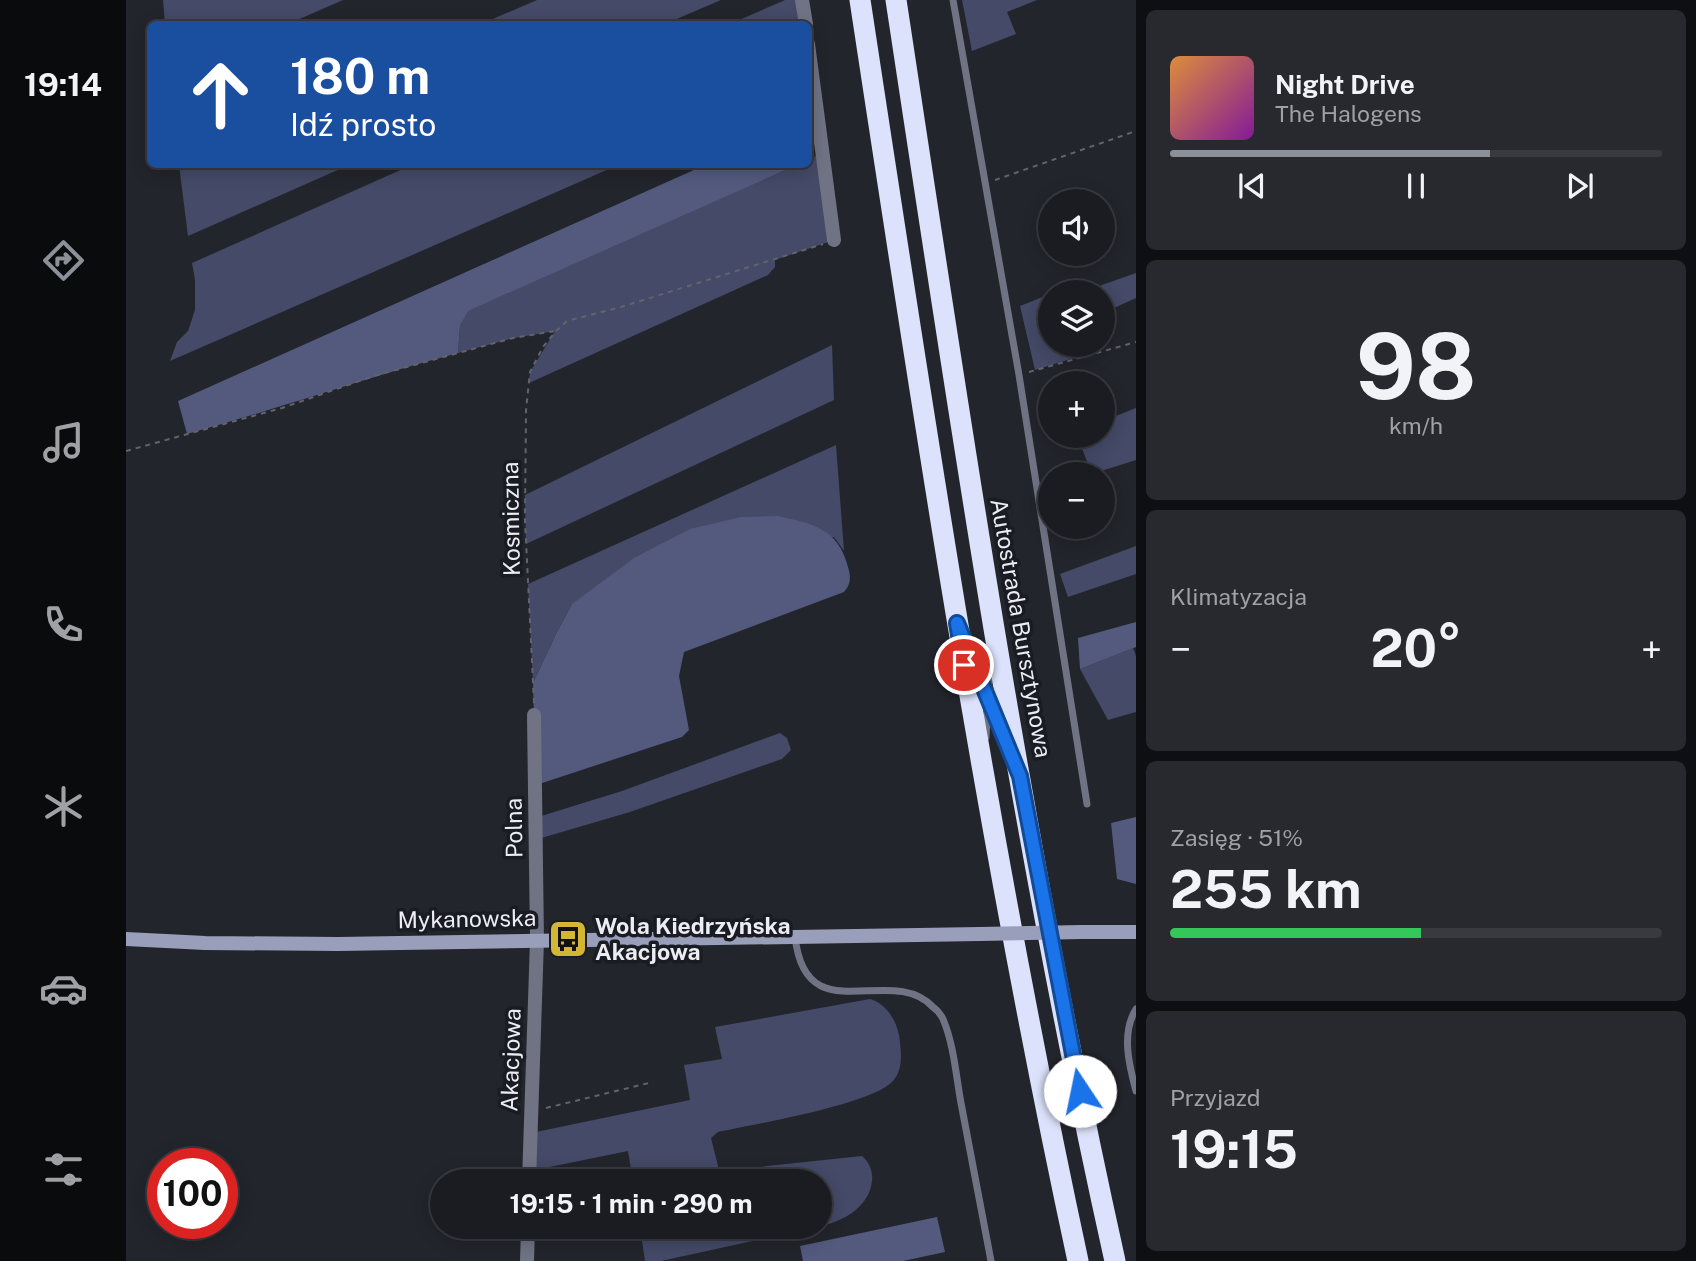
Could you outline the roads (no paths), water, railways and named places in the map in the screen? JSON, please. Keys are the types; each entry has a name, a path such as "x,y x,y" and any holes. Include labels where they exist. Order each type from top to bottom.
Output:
{"highway":[{"path":"860,0 957,623 1026,1007 1078,1261"},
{"name":"Autostrada Bursztynowa","path":"896,0 992,616 1060,996 1115,1261"}],"main road":[{"name":"Mykanowska","path":"131,940 338,944 1136,932"}],"street":[{"path":"802,0 806,21"},
{"path":"812,74 834,240"},
{"name":"Polna","path":"534,715 538,839 537,940"},
{"name":"Akacjowa","path":"530,1169 537,940"},
{"path":"527,1261 528,1239"}],"lane":[{"path":"953,0 1019,375 1087,804"},
{"path":"985,782 992,616"},
{"path":"957,623 1020,776"},
{"path":"795,936 803,968 827,989 852,993 907,991 925,1000 943,1018 955,1068 990,1261"},
{"path":"1136,1009 1127,1030 1130,1066 1136,1091"}],"place":[{"name":"Wola Kiedrzyńska Akacjowa","path":"568,939"}]}
